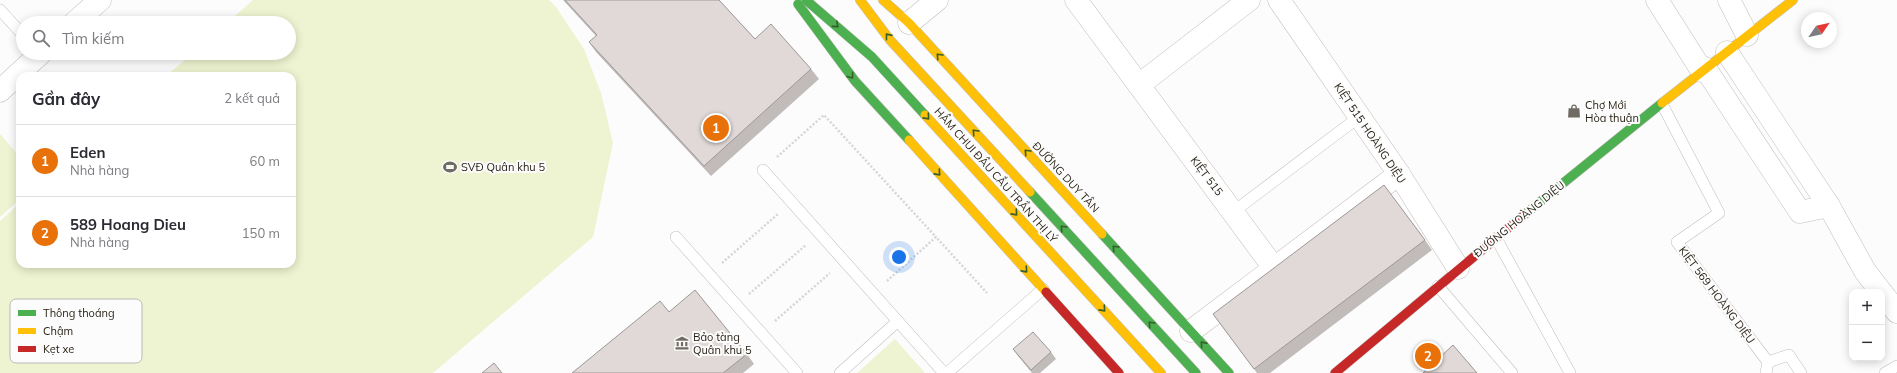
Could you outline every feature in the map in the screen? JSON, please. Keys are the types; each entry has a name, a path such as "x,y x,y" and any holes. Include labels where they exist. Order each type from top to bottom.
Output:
{"main road":[{"path":"795,0 855,81 1119,373"},
{"name":"HẦM CHUI ĐẦU CẦU TRẦN THỊ LÝ","path":"806,0 872,57 1161,373"},
{"name":"HẦM CHUI ĐẦU CẦU TRẦN THỊ LÝ","path":"860,0 890,40 1196,373"},
{"name":"ĐƯỜNG DUY TÂN","path":"883,0 909,23 1229,373"},
{"name":"ĐƯỜNG HOÀNG DIỆU","path":"1335,373 1458,268 1747,35 1793,0"}],"street":[{"path":"82,16 100,0"},
{"path":"909,23 937,0"},
{"name":"KIỆT 515","path":"1076,0 1274,268"},
{"path":"1139,85 1249,0"},
{"name":"KIỆT 515 HOÀNG DIỆU","path":"1279,0 1399,174 1458,268"},
{"path":"1657,0 1800,212 1829,206"},
{"path":"1729,0 1747,35"},
{"path":"1726,52 1829,206 1865,271 1880,289"},
{"path":"20,72 33,60"},
{"path":"0,91 16,76"},
{"path":"1191,331 1399,174"},
{"path":"1885,296 1897,312"}],"lane":[{"path":"0,10 16,27"},
{"name":"KIỆT 569 HOÀNG DIỆU","path":"1662,104 1719,213 1677,242 1767,368"},
{"path":"1234,212 1359,116"},
{"path":"763,170 873,294 946,373 1043,289"},
{"path":"676,236 797,373"},
{"path":"1496,238 1570,373"},
{"path":"1438,286 1512,373"},
{"path":"840,373 898,321"},
{"path":"1767,368 1789,355 1801,373"},
{"path":"1885,373 1897,366"}],"path":[{"path":"763,170 824,115 987,293"},
{"path":"709,274 792,202"},
{"path":"737,305 819,233"},
{"path":"873,294 936,237"},
{"path":"762,333 844,261"}],"green space":[{"name":"SVĐ Quân khu 5","path":"253,0 549,0 556,7 584,49 601,93 613,143 593,237 433,373 0,373 0,221 16,207 16,268 296,268 296,72 171,72 185,60 296,60 296,16 235,16"},
{"path":"0,134 16,152 16,203 0,217"},
{"path":"895,339 925,373 857,373"}],"building":[{"path":"565,0 719,0 755,39 771,24 811,69 704,166 589,42 597,35"},
{"path":"1384,185 1425,240 1254,369 1213,314"},
{"name":"Bảo tàng Quân khu 5","path":"695,290 747,354 723,373 572,373 660,301 669,312"},
{"path":"1033,332 1051,352 1031,370 1013,349"},
{"path":"1453,345 1477,373 1423,373"},
{"path":"494,363 502,373 482,373"}],"traffic: fast":[{"path":"806,0 872,57 925,115"},
{"path":"798,4 855,81 909,140"},
{"path":"1525,214 1662,103"},
{"path":"1030,192 1196,373"},
{"path":"1102,234 1229,373"}],"traffic: slow":[{"path":"860,0 890,40 1030,192"},
{"path":"883,0 909,23 1102,234"},
{"path":"1662,103 1793,0"},
{"path":"925,115 1161,373"},
{"path":"909,140 1046,292"}],"traffic: jam":[{"path":"1335,373 1525,214"},
{"path":"1046,292 1119,373"}],"place":[{"name":"Chợ Mới Hòa thuận","path":"1574,111"},
{"name":"Eden","path":"716,128"},
{"name":"SVĐ Quân khu 5","path":"450,167"},
{"name":"Bảo tàng Quân khu 5","path":"682,343"},
{"name":"589 Hoang Dieu","path":"1428,356"}]}
